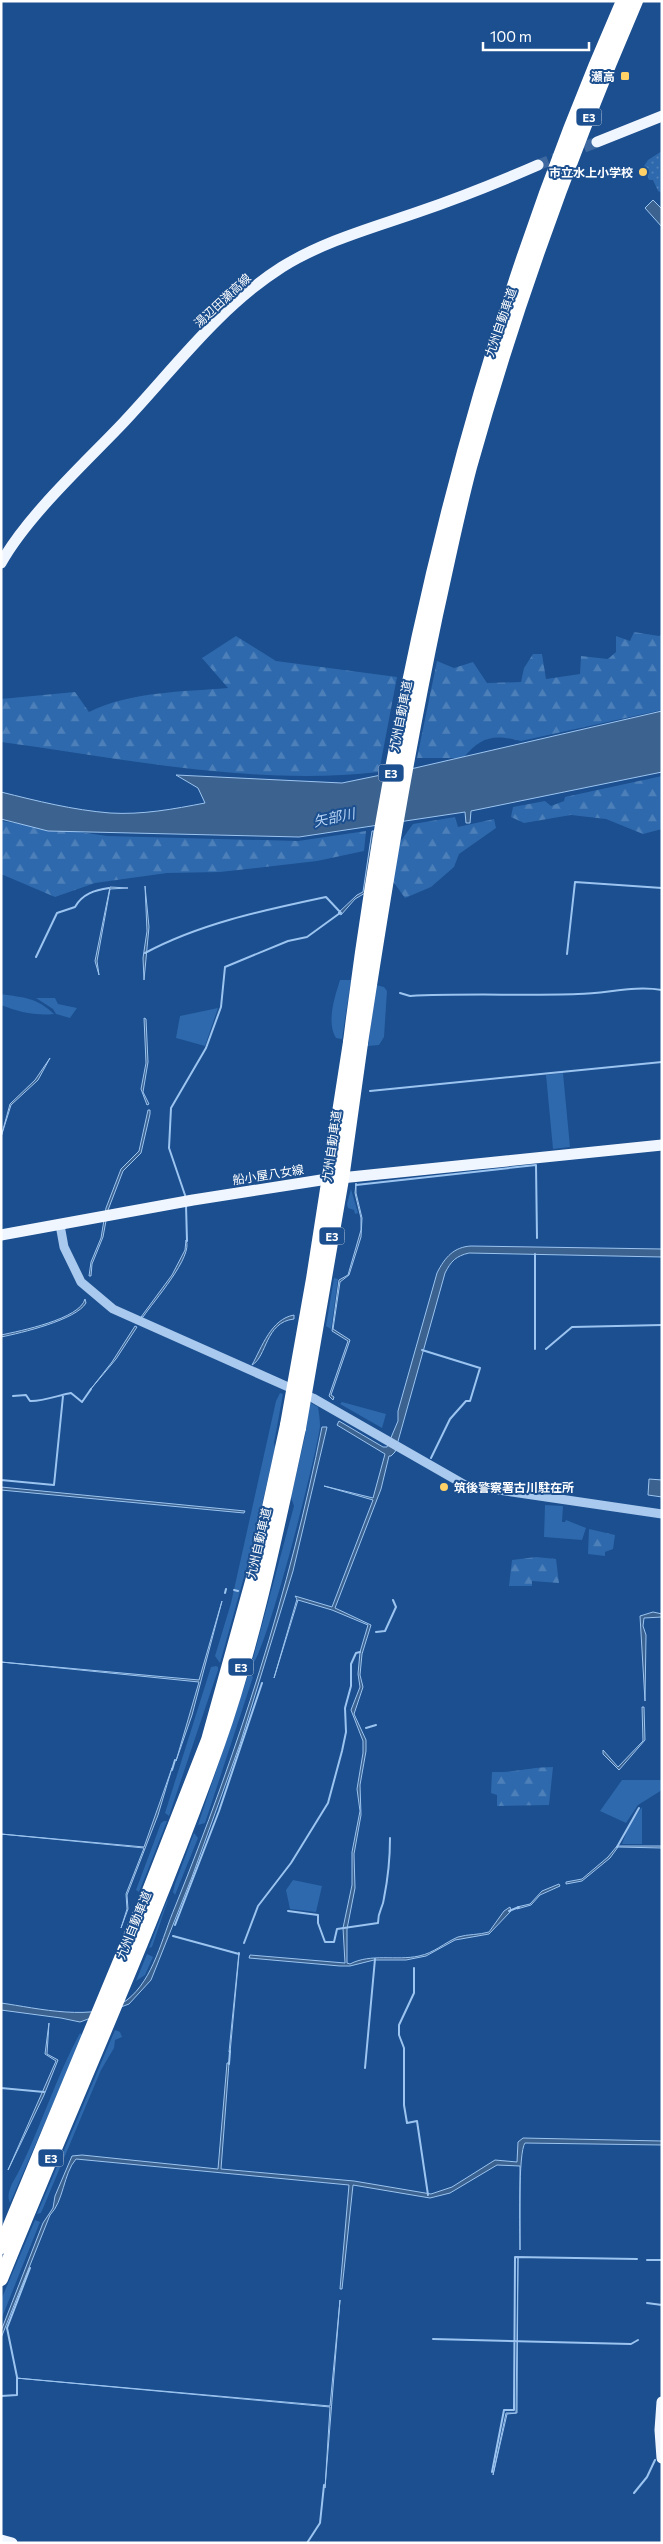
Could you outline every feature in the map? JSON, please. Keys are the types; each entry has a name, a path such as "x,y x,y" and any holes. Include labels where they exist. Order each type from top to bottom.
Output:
{"highway":[{"name":"九州自動車道","path":"1,2279 153,1898 208,1740 256,1567 293,1427 315,1269 356,1042 362,995 416,711 443,555 464,467 497,377 539,232 592,71 623,1"},
{"name":"九州自動車道","path":"539,232 636,1"},
{"name":"九州自動車道","path":"1,2247 98,2034"}],"main road":[{"path":"597,142 662,116"},
{"name":"湯辺田瀬高線","path":"2,561 18,536 214,324 258,285 282,267 342,237 445,203 538,165"},
{"name":"船小屋八女線","path":"1,1236 321,1180 662,1145"},
{"path":"662,2402 660,2430 662,2458"},
{"path":"1,2540 12,2543"}],"street":[{"path":"60,1225 64,1247 81,1282 113,1309 313,1398 464,1485 662,1514"}],"green space":[{"path":"662,151 662,193 658,191 653,180 649,180 644,166 648,160"},
{"path":"634,632 659,636 662,634 662,710 521,741 503,738 489,739 476,745 463,758 417,758 437,661 454,668 473,662 487,683 521,682 524,668 533,654 542,654 546,679 580,674 581,656 608,659 616,652 616,636 630,641"},
{"path":"236,636 276,661 397,677 379,772 284,776 237,773 142,763 1,742 1,699 75,692 89,712 105,705 140,696 228,688 202,658"},
{"path":"662,776 662,829 643,834 606,819 571,815 524,823 511,817 513,807 545,801 551,806 564,801 565,797"},
{"path":"455,817 458,827 494,819 496,828 459,854 454,867 431,887 405,898 392,880 400,842 413,824"},
{"path":"1,821 107,836 298,841 366,831 364,851 317,861 220,872 167,873 95,883 55,897 1,874"},
{"path":"340,980 351,980 342,1039 336,1038 332,1024 332,1009"},
{"path":"376,985 384,987 387,991 384,1037 379,1045 368,1046"},
{"path":"1,994 36,1001 54,1014 27,1013 14,1010 1,1005"},
{"path":"36,998 55,998 58,1004 77,1008 70,1018 56,1014 53,1009"},
{"path":"218,1008 205,1046 176,1038 180,1016"},
{"path":"563,1073 570,1147 553,1149 546,1075"},
{"path":"351,1189 358,1213 355,1214 354,1210 348,1208 347,1204"},
{"path":"334,1278 338,1279 331,1329 326,1326"},
{"path":"280,1393 283,1394 274,1443 275,1448 252,1548 220,1663 215,1656 231,1603 276,1401"},
{"path":"309,1402 318,1407 320,1426 317,1444 301,1512 278,1594 258,1655 251,1666 294,1506 291,1497 305,1436"},
{"path":"342,1402 386,1414 382,1428 340,1404"},
{"path":"545,1505 563,1506 562,1522 566,1520 586,1528 582,1540 544,1537"},
{"path":"589,1529 615,1535 613,1549 605,1552 605,1556 588,1554"},
{"path":"536,1557 556,1559 559,1583 532,1581 532,1586 509,1586 512,1560"},
{"path":"216,1666 218,1670 169,1816 165,1813 211,1667"},
{"path":"249,1672 253,1677 205,1823 198,1825"},
{"path":"553,1767 549,1805 497,1806 497,1795 491,1793 492,1772"},
{"path":"622,1780 662,1780 662,1790 638,1805 626,1823 600,1811"},
{"path":"642,1807 642,1844 622,1844 630,1823"},
{"path":"167,1821 139,1892 136,1890 161,1823"},
{"path":"194,1833 198,1838 175,1895 173,1892 175,1884"},
{"path":"293,1880 322,1886 316,1912 290,1909 286,1890"},
{"path":"167,1901 152,1947 149,1948"},
{"path":"147,1954 153,1957 145,1975 136,1981"},
{"path":"115,2030 120,2032 122,2037 115,2040 114,2048 101,2070 41,2213 37,2214"},
{"path":"80,2033 83,2035 10,2203 11,2187 27,2154 63,2067"},
{"path":"35,2220 40,2222 1,2320 1,2300"}],"water":[{"path":"653,200 662,209 662,227 645,208"},
{"name":"矢部川","path":"662,711 662,772 471,811 470,823 466,823 465,812 299,837 48,831 1,819 1,792 55,805 96,812 134,813 158,811 205,803 198,788 176,775 342,783"},
{"path":"372,831 374,831 365,893 355,899 341,915 338,913 357,895 363,892"},
{"path":"145,886 149,927 144,980 143,958 147,931"},
{"path":"110,887 128,888 110,889 97,961 99,975 95,961"},
{"path":"144,1018 146,1019 148,1062 143,1092 149,1104 147,1105 141,1089 146,1063"},
{"path":"50,1058 38,1080 11,1105 1,1137 10,1104 35,1080"},
{"path":"148,1110 150,1110 150,1114 141,1153 123,1171 108,1210 103,1237 92,1264 91,1276 89,1276 91,1262 101,1238 106,1208 121,1169 139,1151"},
{"path":"356,1183 356,1193 362,1218 361,1237 349,1275 340,1282 333,1329 350,1340 331,1395 334,1397 333,1400 329,1396 348,1341 332,1331 339,1280 348,1275 361,1230 361,1218 355,1193"},
{"path":"186,1240 187,1247 179,1267 143,1317 141,1317 172,1275 185,1250"},
{"path":"471,1246 662,1249 662,1257 469,1253 457,1257 452,1262 445,1273 395,1452 389,1456 381,1489 335,1608 371,1625 362,1654 360,1675 363,1687 354,1714 366,1740 366,1751 360,1785 361,1815 354,1854 355,1888 347,1929 347,1963 350,1964 375,1958 424,1955 458,1937 489,1932 504,1911 510,1907 511,1911 489,1934 455,1940 426,1956 406,1960 374,1960 350,1966 340,1966 249,1958 250,1955 345,1963 343,1928 352,1885 352,1852 360,1811 357,1789 363,1753 363,1741 351,1710 360,1687 358,1674 360,1652 368,1625 332,1610 298,1600 274,1678 297,1599 295,1596 332,1607 373,1500 324,1486 373,1498 385,1454 337,1425 339,1421 383,1447 387,1447 398,1421 398,1411 437,1273 443,1262 451,1254 460,1248"},
{"path":"85,1299 86,1303 80,1309 60,1320 1,1337 1,1335 35,1327 61,1318 81,1306"},
{"path":"294,1315 294,1319 277,1326 261,1355 252,1365 273,1328 279,1322"},
{"path":"135,1326 137,1327 116,1359 90,1390 112,1362"},
{"path":"322,1427 327,1427 293,1571 240,1744 192,1877 151,1980 129,2004 80,2022 1,2010 1,2003 66,2012 99,2011 114,2007 127,2000 136,1991 151,1969 220,1790 260,1670 294,1549"},
{"path":"649,1479 662,1480 662,1497 648,1495"},
{"path":"1,1487 245,1511 244,1513 1,1490"},
{"path":"222,1601 192,1715 176,1761 199,1682 1,1662 199,1680"},
{"path":"653,1612 662,1614 662,1617 644,1618 643,1626 646,1635 645,1701 640,1616"},
{"path":"642,1707 644,1707 645,1740 619,1770 603,1754 603,1750 618,1767 643,1741"},
{"path":"172,1768 158,1815 127,1895 128,1909 121,1928 127,1909 126,1894 144,1848 1,1834 144,1847"},
{"path":"617,1846 662,1846 662,1848 618,1847 610,1858 582,1881 566,1884 566,1882 582,1879 608,1857"},
{"path":"559,1884 560,1886 540,1895 531,1905 517,1909 517,1907 530,1904 542,1891"},
{"path":"239,1952 239,1955 230,2053 229,2052"},
{"path":"49,2023 47,2054 58,2060 44,2095 8,2170 56,2061 45,2054"},
{"path":"227,2063 229,2063 221,2169 354,2181 431,2194 452,2187 495,2160 517,2162 518,2142 523,2138 662,2141 662,2145 525,2143 521,2161 520,2189 520,2166 497,2165 450,2193 430,2198 353,2185 342,2289 340,2289 349,2185 76,2159 68,2172 58,2202 50,2215 1,2338 1,2331 43,2223 53,2208 55,2196 72,2156 82,2155 218,2169"},
{"path":"518,2258 517,2413 507,2414 493,2475 506,2413 516,2413"},
{"path":"340,2300 325,2488 330,2407 16,2378 330,2406"}],"waterway":[{"path":"567,954 575,882 662,888"},
{"path":"36,957 57,913 75,907 89,893 109,888"},
{"path":"145,953 188,933 234,919 326,897 341,913"},
{"path":"186,1198 169,1148 171,1108 206,1048 221,1007 225,967 288,941 307,937 340,913"},
{"path":"400,993 410,996 557,995 588,994 630,989 662,990"},
{"path":"370,1091 662,1062"},
{"path":"356,1185 536,1165 537,1238"},
{"path":"186,1205 187,1241"},
{"path":"535,1254 535,1349"},
{"path":"546,1349 572,1327 662,1325"},
{"path":"422,1350 480,1368 470,1401 466,1401 450,1419 431,1458"},
{"path":"13,1396 26,1395 30,1401 34,1401 71,1393 82,1402 91,1389"},
{"path":"1,1480 54,1485 63,1396"},
{"path":"225,1593 226,1589"},
{"path":"234,1590 238,1591"},
{"path":"376,1632 385,1631 396,1607 393,1600"},
{"path":"244,1943 258,1906 291,1863 328,1803 346,1732 345,1708 351,1686 351,1664 356,1653 360,1652"},
{"path":"175,1925 219,1811 262,1683"},
{"path":"366,1728 376,1725"},
{"path":"172,1770 175,1760"},
{"path":"617,1847 639,1808"},
{"path":"288,1911 318,1915 318,1923 325,1942 334,1942 337,1929 378,1923 387,1883 390,1838"},
{"path":"509,1911 519,1907"},
{"path":"173,1936 239,1954"},
{"path":"365,2068 375,1959"},
{"path":"414,1968 414,1993 399,2025 399,2035 404,2048 404,2105 407,2123 417,2121 428,2195"},
{"path":"229,2064 230,2051"},
{"path":"1,2088 44,2092"},
{"path":"492,2472 504,2410 514,2410 515,2257 637,2259"},
{"path":"647,2260 662,2260"},
{"path":"1,2396 17,2395 17,2377 7,2328 30,2268"},
{"path":"647,2303 662,2305"},
{"path":"433,2339 631,2344 638,2340"},
{"path":"1,2423 1,2458"},
{"path":"634,2493 647,2477 655,2460"},
{"path":"307,2543 320,2523 324,2485"}],"tunnel":[{"path":"538,165 597,142"}],"place":[{"name":"瀬高","path":"625,76"},
{"name":"市立水上小学校","path":"643,172"},
{"name":"筑後警察署古川駐在所","path":"444,1487"}]}
